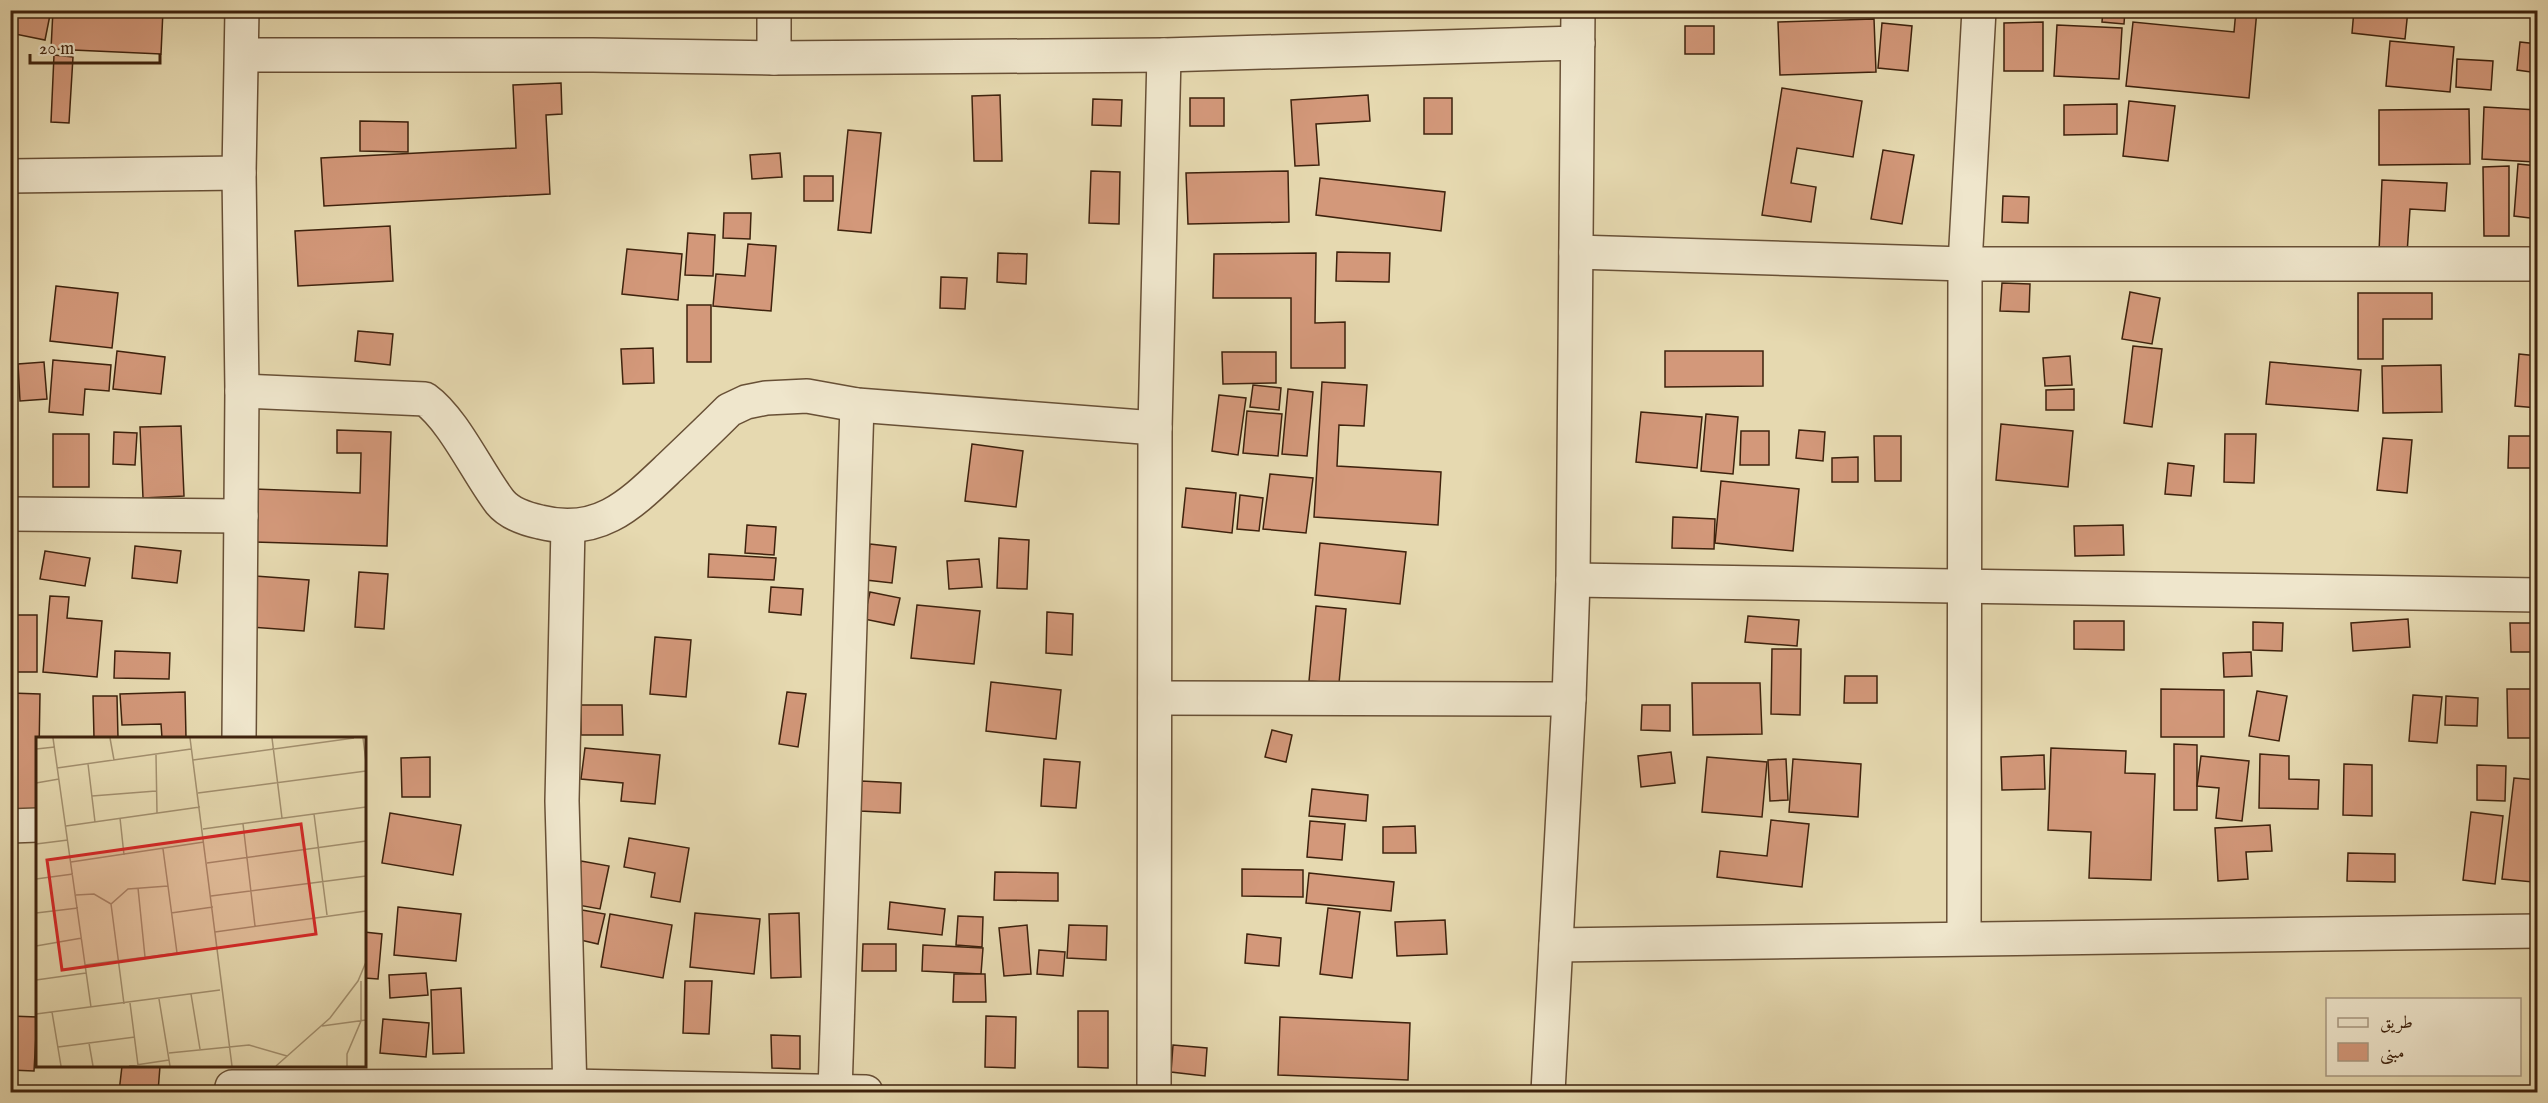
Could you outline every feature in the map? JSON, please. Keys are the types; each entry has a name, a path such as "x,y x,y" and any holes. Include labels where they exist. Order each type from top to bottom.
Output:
{"street":[{"path":"239,737 242,391 239,173 242,10"},
{"path":"774,10 774,58"},
{"path":"1548,1092 1569,699 1578,10"},
{"path":"1964,938 1965,264 1979,10"},
{"path":"242,55 593,55 774,58 1164,55 1578,43"},
{"path":"1154,1092 1155,428 1164,55"},
{"path":"10,176 239,173"},
{"path":"1576,252 1965,264 2538,264"},
{"path":"242,391 425,399 441,413 502,504 518,515 536,522 568,527 593,523 617,513 635,500 729,410 746,402 766,398 807,396 856,405 1155,428"},
{"path":"233,1082 850,1092 856,405"},
{"path":"10,514 241,516"},
{"path":"568,527 562,801 570,1089"},
{"path":"1572,580 2538,595"},
{"path":"1155,698 1569,699"},
{"path":"10,826 36,825"},
{"path":"1556,945 2538,931"}],"building":[{"path":"14,10 51,10 45,40 10,33"},
{"path":"53,10 163,10 161,54 51,49"},
{"path":"1779,10 1804,10 1804,16 1778,14"},
{"path":"2103,10 2125,10 2124,24 2102,22"},
{"path":"2236,10 2257,10 2249,98 2126,86 2133,22 2234,32"},
{"path":"2354,10 2408,10 2405,39 2352,33"},
{"path":"1874,19 1876,72 1780,75 1778,22"},
{"path":"2043,22 2043,71 2004,71 2004,23"},
{"path":"1882,23 1912,26 1908,71 1878,68"},
{"path":"2057,25 2122,28 2119,79 2054,76"},
{"path":"1685,26 1714,26 1714,54 1685,54"},
{"path":"2390,41 2454,47 2450,92 2386,86"},
{"path":"2520,42 2538,44 2538,73 2517,70"},
{"path":"54,55 73,57 69,123 51,122"},
{"path":"2457,59 2493,61 2491,90 2456,87"},
{"path":"561,83 562,114 546,115 550,194 324,206 321,158 516,148 513,85"},
{"path":"1782,88 1862,101 1853,157 1797,148 1791,183 1816,187 1811,222 1762,215"},
{"path":"1000,95 1002,161 974,161 972,96"},
{"path":"1368,95 1370,121 1316,124 1319,165 1295,166 1291,100"},
{"path":"1190,98 1224,98 1224,126 1190,126"},
{"path":"1424,98 1452,98 1452,134 1424,134"},
{"path":"1093,99 1122,100 1121,126 1092,125"},
{"path":"2129,101 2175,106 2168,161 2123,156"},
{"path":"2117,104 2117,134 2064,135 2064,105"},
{"path":"2484,107 2538,110 2538,152 2536,152 2535,162 2482,159"},
{"path":"2469,109 2470,164 2379,165 2379,110"},
{"path":"360,121 408,122 408,152 360,151"},
{"path":"848,130 881,133 871,233 838,230"},
{"path":"1883,150 1914,155 1902,224 1871,219"},
{"path":"780,153 782,177 752,179 750,155"},
{"path":"2518,164 2538,166 2538,219 2514,216"},
{"path":"2509,166 2509,236 2484,236 2483,167"},
{"path":"1091,171 1120,172 1119,224 1089,223"},
{"path":"1288,171 1289,222 1188,224 1186,173"},
{"path":"804,176 833,176 833,201 804,201"},
{"path":"1320,178 1445,192 1441,231 1316,215"},
{"path":"2382,180 2447,183 2445,211 2410,209 2407,254 2379,252"},
{"path":"2003,196 2029,197 2028,223 2002,222"},
{"path":"724,213 751,213 750,239 723,238"},
{"path":"390,226 393,281 298,286 295,231"},
{"path":"688,233 715,235 713,276 685,275"},
{"path":"748,244 776,246 771,311 713,306 716,274 745,276"},
{"path":"627,249 682,254 678,300 622,294"},
{"path":"1337,252 1390,253 1389,282 1336,281"},
{"path":"998,253 1027,254 1026,284 997,282"},
{"path":"1316,253 1315,323 1345,322 1345,368 1291,368 1291,298 1213,298 1214,254"},
{"path":"941,277 967,278 965,309 940,308"},
{"path":"2002,283 2030,284 2029,312 2000,311"},
{"path":"56,286 118,293 112,348 50,341"},
{"path":"2130,292 2160,298 2152,344 2122,339"},
{"path":"2358,293 2432,293 2432,319 2383,319 2383,359 2358,359"},
{"path":"687,305 711,305 711,362 687,362"},
{"path":"358,331 393,334 390,365 355,361"},
{"path":"2133,346 2162,349 2152,427 2124,423"},
{"path":"653,348 654,383 623,384 621,349"},
{"path":"117,351 165,357 161,394 113,389"},
{"path":"1665,351 1763,351 1763,386 1665,387"},
{"path":"1222,352 1276,352 1276,383 1223,384"},
{"path":"2519,354 2538,356 2538,408 2515,406"},
{"path":"2070,356 2072,385 2045,386 2043,358"},
{"path":"53,360 111,365 109,391 85,389 83,415 49,412"},
{"path":"44,362 47,399 20,401 18,364"},
{"path":"2270,362 2361,370 2358,411 2266,404"},
{"path":"2441,365 2442,412 2383,413 2382,366"},
{"path":"1322,382 1367,385 1364,426 1339,425 1337,466 1441,472 1438,525 1314,517"},
{"path":"1253,385 1281,388 1279,410 1250,407"},
{"path":"1288,389 1313,392 1307,456 1282,454"},
{"path":"2074,389 2074,410 2046,410 2046,390"},
{"path":"1219,395 1246,398 1238,455 1212,451"},
{"path":"1247,411 1282,414 1278,456 1243,453"},
{"path":"1641,412 1702,417 1697,468 1636,462"},
{"path":"1706,414 1738,417 1733,474 1701,471"},
{"path":"2001,424 2073,431 2068,487 1996,480"},
{"path":"181,426 184,496 143,498 140,427"},
{"path":"337,430 391,432 387,546 250,542 252,489 360,493 361,453 337,453"},
{"path":"1799,430 1825,432 1823,461 1796,458"},
{"path":"1741,431 1769,431 1769,465 1740,465"},
{"path":"114,432 137,433 135,465 113,464"},
{"path":"53,434 89,434 89,487 53,487"},
{"path":"2225,434 2256,434 2254,483 2224,482"},
{"path":"1874,436 1901,436 1901,481 1875,481"},
{"path":"2509,436 2535,436 2534,468 2508,468"},
{"path":"2383,438 2412,440 2407,493 2377,490"},
{"path":"972,444 1023,451 1016,507 965,501"},
{"path":"1858,457 1858,482 1832,482 1832,458"},
{"path":"2168,463 2194,466 2191,496 2165,494"},
{"path":"1270,474 1313,478 1306,533 1263,529"},
{"path":"1721,481 1799,489 1793,551 1715,543"},
{"path":"1186,488 1236,493 1232,533 1182,527"},
{"path":"1240,495 1263,498 1259,531 1237,529"},
{"path":"1673,517 1715,519 1714,549 1672,548"},
{"path":"747,525 776,527 774,555 745,553"},
{"path":"2123,525 2124,555 2075,556 2074,526"},
{"path":"999,538 1029,540 1027,589 997,588"},
{"path":"1320,543 1406,552 1400,604 1315,595"},
{"path":"870,544 896,547 892,583 866,580"},
{"path":"135,546 181,551 177,583 132,578"},
{"path":"45,551 90,558 85,586 40,579"},
{"path":"709,554 776,558 774,580 708,577"},
{"path":"979,559 982,587 949,589 947,561"},
{"path":"359,572 388,574 384,629 355,627"},
{"path":"255,576 309,580 304,631 250,627"},
{"path":"771,587 803,589 801,615 769,612"},
{"path":"870,592 900,598 894,625 864,619"},
{"path":"50,596 69,597 67,618 102,621 97,677 43,672"},
{"path":"917,605 980,611 974,664 911,658"},
{"path":"1316,606 1346,609 1339,683 1309,681"},
{"path":"1047,612 1073,614 1072,655 1046,653"},
{"path":"10,615 37,615 37,672 10,672"},
{"path":"1748,616 1799,620 1797,646 1745,642"},
{"path":"2408,619 2410,647 2353,651 2351,623"},
{"path":"2074,621 2124,621 2124,650 2074,649"},
{"path":"2253,622 2283,623 2282,651 2253,650"},
{"path":"2510,623 2538,623 2538,652 2511,652"},
{"path":"655,637 691,640 686,697 650,694"},
{"path":"1772,649 1801,649 1800,715 1771,714"},
{"path":"115,651 170,653 169,679 114,678"},
{"path":"2251,652 2252,676 2224,677 2223,653"},
{"path":"1845,676 1877,676 1877,703 1844,703"},
{"path":"991,682 1061,690 1056,739 986,731"},
{"path":"1692,683 1760,683 1762,734 1693,735"},
{"path":"2161,689 2224,690 2224,737 2161,737"},
{"path":"2507,689 2538,689 2538,738 2508,738"},
{"path":"2257,691 2287,696 2279,741 2249,736"},
{"path":"185,692 186,737 162,737 161,724 122,725 120,694"},
{"path":"787,692 806,694 798,747 779,744"},
{"path":"10,693 40,694 39,737 36,737 36,812 11,811 13,740 10,740"},
{"path":"2413,695 2442,697 2437,743 2409,741"},
{"path":"93,696 117,696 118,737 94,737"},
{"path":"2446,696 2478,698 2477,726 2445,725"},
{"path":"581,705 622,705 623,735 581,735"},
{"path":"1642,705 1670,705 1670,731 1641,730"},
{"path":"1272,730 1292,735 1286,762 1265,757"},
{"path":"2174,744 2197,745 2197,810 2174,810"},
{"path":"585,748 660,755 655,804 621,801 623,783 581,779"},
{"path":"2051,748 2126,751 2125,773 2155,774 2151,880 2089,878 2091,832 2048,830"},
{"path":"1671,752 1675,783 1641,787 1638,756"},
{"path":"2260,754 2289,756 2289,779 2319,780 2318,809 2259,808"},
{"path":"2044,755 2045,789 2002,790 2001,757"},
{"path":"2201,756 2249,761 2242,821 2216,818 2219,788 2197,786"},
{"path":"430,757 430,797 402,797 401,758"},
{"path":"1707,757 1767,762 1762,817 1702,812"},
{"path":"1044,759 1080,762 1076,808 1041,806"},
{"path":"1786,759 1788,800 1770,801 1768,760"},
{"path":"1793,759 1861,764 1858,817 1789,812"},
{"path":"2344,764 2372,765 2372,816 2343,815"},
{"path":"2477,765 2506,766 2505,801 2477,800"},
{"path":"2514,778 2538,780 2538,839 2533,882 2502,879"},
{"path":"861,781 901,783 900,813 860,811"},
{"path":"1312,789 1368,795 1366,821 1309,816"},
{"path":"2471,812 2503,816 2495,884 2463,880"},
{"path":"390,813 461,825 453,875 382,863"},
{"path":"1771,820 1809,824 1802,887 1717,877 1720,851 1767,856"},
{"path":"1310,821 1345,824 1342,860 1307,857"},
{"path":"2270,825 2272,851 2246,852 2248,879 2218,881 2215,828"},
{"path":"1415,826 1416,853 1383,853 1383,827"},
{"path":"629,838 689,848 680,902 651,897 655,873 624,867"},
{"path":"2348,853 2395,854 2395,882 2347,881"},
{"path":"581,861 609,866 600,909 572,904"},
{"path":"1242,869 1303,870 1303,897 1242,896"},
{"path":"995,872 1058,873 1058,901 994,900"},
{"path":"1309,873 1394,882 1391,911 1306,903"},
{"path":"890,902 945,909 942,935 888,929"},
{"path":"398,907 461,914 456,961 394,955"},
{"path":"1328,908 1360,912 1352,978 1320,974"},
{"path":"582,910 605,914 598,944 576,939"},
{"path":"695,913 760,919 754,974 690,967"},
{"path":"799,913 801,977 771,978 769,914"},
{"path":"610,914 672,925 663,978 601,967"},
{"path":"958,916 983,917 982,947 956,945"},
{"path":"1445,920 1447,954 1397,956 1395,922"},
{"path":"1027,925 1031,974 1004,976 999,928"},
{"path":"1069,925 1107,926 1106,960 1067,958"},
{"path":"366,932 382,934 378,979 366,978"},
{"path":"1247,934 1281,938 1279,966 1245,963"},
{"path":"863,944 896,944 896,971 862,971"},
{"path":"923,945 983,948 981,974 922,971"},
{"path":"1039,950 1065,952 1063,976 1037,974"},
{"path":"426,973 428,995 390,998 389,975"},
{"path":"954,974 985,974 986,1002 953,1002"},
{"path":"685,981 712,981 709,1034 683,1033"},
{"path":"461,988 464,1053 433,1054 431,990"},
{"path":"1078,1011 1108,1011 1108,1068 1078,1067"},
{"path":"10,1016 36,1017 34,1071 10,1070"},
{"path":"986,1016 1016,1017 1015,1068 985,1067"},
{"path":"1280,1017 1410,1023 1408,1080 1278,1075"},
{"path":"383,1019 429,1023 426,1057 380,1053"},
{"path":"771,1035 800,1036 800,1069 772,1068"},
{"path":"1173,1045 1207,1048 1205,1076 1171,1072"},
{"path":"122,1067 160,1067 158,1092 119,1092"}]}
